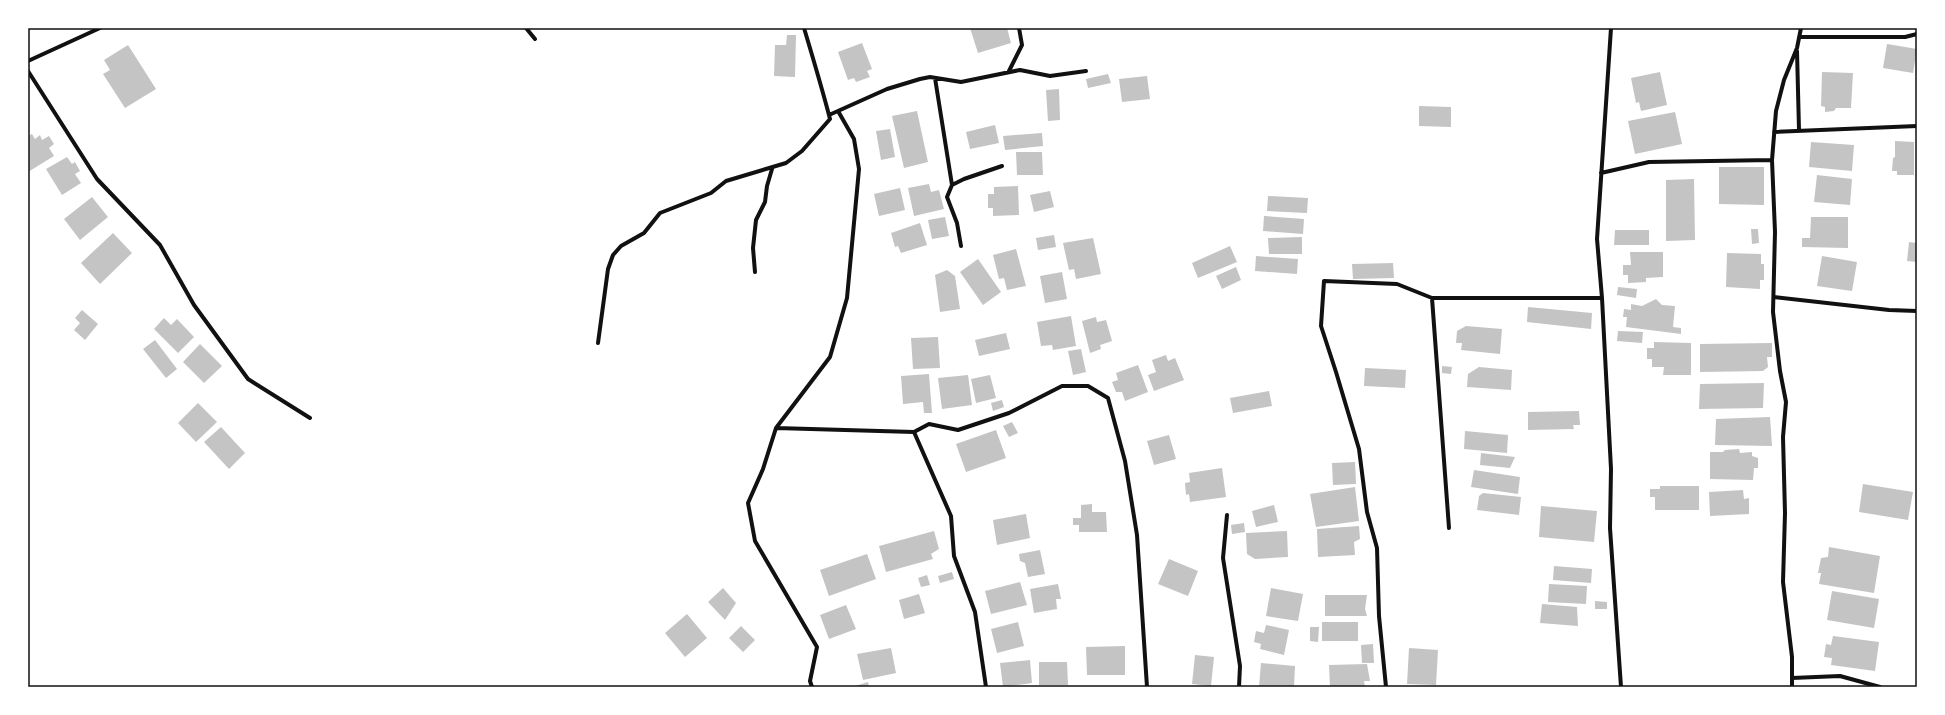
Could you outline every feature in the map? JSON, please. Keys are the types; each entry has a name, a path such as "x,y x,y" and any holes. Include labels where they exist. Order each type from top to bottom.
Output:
{"street":[{"path":"28,61 100,28"},
{"path":"526,28 535,39"},
{"path":"598,343 608,269 613,255 621,246 644,233 660,213 711,193 726,181 745,174 772,169 786,163 802,151 830,119 804,28"},
{"path":"1010,71 1022,45 1019,28"},
{"path":"1611,28 1597,239 1602,298 1611,469 1610,528 1621,687"},
{"path":"1799,130 1797,48 1801,28"},
{"path":"1799,37 1905,37 1917,34"},
{"path":"1792,687 1792,657 1783,582 1785,513 1783,437 1786,402 1776,344 1774,297 1775,232 1772,160 1776,111 1784,80 1797,48"},
{"path":"829,115 887,89 920,79 935,78 961,82 1020,70 1050,76 1086,71"},
{"path":"28,71 97,179 160,245 194,305 248,379 310,418"},
{"path":"935,78 952,185 948,197 957,223 961,246"},
{"path":"812,687 810,681 817,646 755,541 748,503 763,469 776,428 830,356 847,298 858,169 854,139 838,111"},
{"path":"1774,132 1917,126"},
{"path":"1601,173 1649,162 1772,160"},
{"path":"952,185 964,179 1002,166"},
{"path":"755,272 753,248 756,220 765,202 767,186 772,169"},
{"path":"1386,687 1379,616 1377,548 1367,512 1359,449 1321,326 1324,281 1397,284 1432,298 1602,298"},
{"path":"1774,297 1889,310 1917,311"},
{"path":"1432,298 1449,528"},
{"path":"776,428 914,432 929,424 958,430 1009,413 1062,386 1088,386 1108,398 1125,461 1137,535 1147,687"},
{"path":"914,432 951,516 954,556 975,612 986,687"},
{"path":"1227,516 1224,558 1240,666 1239,687"},
{"path":"1792,678 1840,676 1880,687"}],"building":[{"path":"970,28 1007,28 1011,43 978,53"},
{"path":"787,35 796,35 795,77 774,76 775,45 786,45"},
{"path":"862,43 872,69 867,71 870,77 856,82 854,78 848,80 838,52"},
{"path":"1887,44 1917,49 1913,73 1883,68"},
{"path":"128,45 156,89 125,108 103,74 110,70 104,60"},
{"path":"1660,72 1667,105 1641,111 1639,102 1636,103 1631,78"},
{"path":"1822,72 1853,73 1851,108 1836,108 1834,111 1825,112 1825,107 1821,106"},
{"path":"1108,74 1111,83 1088,88 1086,79"},
{"path":"1147,76 1150,99 1122,102 1119,79"},
{"path":"1059,89 1060,120 1048,121 1046,90"},
{"path":"1419,106 1451,107 1451,127 1419,126"},
{"path":"917,111 928,162 904,168 892,116"},
{"path":"1675,112 1682,144 1635,154 1628,121"},
{"path":"995,125 999,143 970,149 966,132"},
{"path":"890,129 895,157 881,160 876,131"},
{"path":"1042,133 1043,146 1005,150 1003,136"},
{"path":"32,134 35,139 40,135 42,140 49,136 54,144 49,148 54,156 28,172 28,136"},
{"path":"1895,141 1914,142 1914,175 1897,175 1897,171 1892,171 1893,158 1895,157"},
{"path":"1811,142 1854,145 1852,171 1809,167"},
{"path":"1016,152 1042,152 1043,175 1017,175"},
{"path":"67,157 72,164 75,162 80,171 75,174 81,183 62,195 46,169"},
{"path":"1719,167 1764,167 1764,205 1719,204"},
{"path":"1817,175 1852,179 1850,205 1814,202"},
{"path":"1694,179 1695,240 1666,241 1666,180"},
{"path":"929,184 931,192 939,190 944,209 914,216 908,188"},
{"path":"1018,186 1019,215 993,216 993,208 988,208 988,194 994,194 994,187"},
{"path":"900,188 905,210 879,216 874,194"},
{"path":"1050,191 1054,207 1034,212 1030,195"},
{"path":"1268,196 1308,198 1307,213 1267,211"},
{"path":"92,197 108,217 80,240 64,219"},
{"path":"1264,216 1304,219 1303,234 1263,231"},
{"path":"945,217 949,236 932,239 928,220"},
{"path":"1811,217 1848,217 1848,248 1802,247 1802,238 1810,238"},
{"path":"920,223 927,245 901,253 898,246 895,247 891,233"},
{"path":"1751,229 1758,229 1759,243 1752,244"},
{"path":"1615,230 1649,230 1649,245 1614,245"},
{"path":"113,233 132,253 100,284 81,263"},
{"path":"1054,235 1056,247 1038,250 1036,238"},
{"path":"1302,237 1302,254 1269,254 1268,238"},
{"path":"1093,238 1101,274 1076,279 1074,269 1069,270 1063,243"},
{"path":"1909,242 1917,243 1917,262 1907,261"},
{"path":"1230,246 1237,262 1198,278 1192,263"},
{"path":"1016,249 1026,286 1007,290 1004,278 999,279 993,255"},
{"path":"1630,252 1663,252 1663,277 1646,278 1646,282 1628,283 1628,275 1623,275 1623,265 1631,265"},
{"path":"1727,253 1761,254 1761,264 1764,264 1764,280 1760,280 1760,289 1726,287"},
{"path":"1256,256 1298,259 1297,274 1255,271"},
{"path":"1822,256 1857,262 1852,291 1817,286"},
{"path":"978,259 1001,292 983,305 960,272"},
{"path":"1393,263 1394,278 1353,279 1352,264"},
{"path":"1236,267 1241,280 1222,289 1216,276"},
{"path":"947,270 955,276 960,309 940,312 935,275"},
{"path":"1062,272 1067,299 1045,303 1040,276"},
{"path":"1618,287 1637,289 1636,298 1617,295"},
{"path":"1656,299 1662,305 1675,306 1673,327 1681,328 1681,334 1626,327 1627,317 1623,317 1624,309 1631,310 1631,304 1642,306"},
{"path":"1528,307 1592,313 1591,329 1527,322"},
{"path":"82,310 98,324 85,340 74,330 80,323 75,318"},
{"path":"1071,316 1076,346 1053,350 1052,345 1041,346 1037,322"},
{"path":"1096,317 1097,322 1106,320 1112,341 1100,345 1101,349 1090,353 1082,321"},
{"path":"164,318 171,325 177,319 194,337 178,353 154,329"},
{"path":"1466,326 1502,329 1500,354 1461,350 1462,343 1456,343 1457,331"},
{"path":"1618,331 1643,332 1642,343 1617,341"},
{"path":"1006,333 1010,349 979,356 975,340"},
{"path":"938,337 940,368 913,369 911,338"},
{"path":"155,340 177,369 166,378 143,349"},
{"path":"1654,342 1691,343 1691,375 1663,375 1664,367 1652,367 1652,359 1647,359 1647,348 1654,348"},
{"path":"1772,343 1772,357 1767,357 1768,367 1763,371 1700,372 1700,344"},
{"path":"200,344 222,366 204,383 183,362"},
{"path":"1081,349 1086,372 1073,375 1068,351"},
{"path":"1166,355 1168,361 1175,358 1184,380 1154,391 1148,375 1156,372 1152,360"},
{"path":"1138,365 1148,392 1125,401 1122,392 1116,392 1112,382 1118,380 1116,373"},
{"path":"1442,366 1452,367 1451,374 1442,373"},
{"path":"1479,367 1512,370 1511,390 1467,387 1468,374"},
{"path":"1365,368 1406,370 1405,388 1364,386"},
{"path":"929,374 932,413 924,413 923,402 903,404 901,376"},
{"path":"968,375 972,405 942,409 938,378"},
{"path":"990,375 996,398 976,403 971,379"},
{"path":"1764,383 1763,408 1699,409 1700,384"},
{"path":"1269,391 1272,406 1233,413 1230,398"},
{"path":"1002,400 1004,407 993,411 991,403"},
{"path":"198,403 217,422 196,442 178,423"},
{"path":"1579,411 1580,425 1573,425 1574,429 1528,430 1528,412"},
{"path":"1770,417 1772,446 1715,445 1716,419"},
{"path":"1012,422 1018,433 1009,437 1003,426"},
{"path":"221,427 245,453 229,469 204,442"},
{"path":"996,430 1006,458 966,472 956,444"},
{"path":"1465,431 1508,435 1507,453 1464,449"},
{"path":"1169,435 1176,459 1154,465 1147,441"},
{"path":"1739,449 1740,453 1752,452 1752,456 1758,458 1758,468 1754,468 1753,480 1710,479 1710,452 1723,452 1725,450"},
{"path":"1481,453 1515,457 1510,468 1480,465"},
{"path":"1355,462 1356,484 1333,485 1332,463"},
{"path":"1222,468 1226,497 1190,502 1189,494 1186,495 1185,483 1190,482 1189,473"},
{"path":"1474,470 1520,477 1518,494 1471,487"},
{"path":"1863,484 1913,492 1908,520 1859,512"},
{"path":"1660,486 1699,486 1699,510 1655,510 1655,497 1650,497 1650,489 1660,489"},
{"path":"1355,487 1359,521 1316,527 1310,494"},
{"path":"1743,490 1744,499 1749,498 1749,514 1710,516 1709,492"},
{"path":"1483,493 1521,497 1519,515 1477,510 1479,496"},
{"path":"1092,504 1092,512 1106,512 1107,532 1079,532 1079,525 1073,525 1073,518 1081,518 1081,505"},
{"path":"1274,505 1278,522 1256,527 1252,511"},
{"path":"1541,506 1597,511 1594,542 1539,537"},
{"path":"1026,514 1030,538 997,545 993,520"},
{"path":"1244,523 1245,532 1232,534 1231,525"},
{"path":"1359,526 1360,539 1354,542 1355,555 1318,557 1317,529"},
{"path":"934,531 939,549 931,554 933,559 886,572 879,546"},
{"path":"1287,531 1288,557 1255,559 1247,554 1246,533"},
{"path":"1829,547 1880,556 1874,593 1819,584 1821,573 1818,573 1821,558 1828,557"},
{"path":"1040,550 1045,574 1028,577 1025,563 1020,561 1019,554"},
{"path":"867,554 876,579 829,596 820,570"},
{"path":"1169,559 1198,571 1188,596 1158,584"},
{"path":"1554,566 1592,569 1591,583 1553,580"},
{"path":"952,572 954,579 940,583 938,576"},
{"path":"927,575 930,585 921,587 918,578"},
{"path":"1020,582 1027,605 991,614 985,591"},
{"path":"1058,584 1061,599 1056,599 1057,609 1034,613 1030,589"},
{"path":"1549,584 1587,586 1586,604 1548,602"},
{"path":"723,588 736,603 725,620 708,602"},
{"path":"1271,588 1303,594 1298,621 1266,616"},
{"path":"1832,591 1879,599 1874,628 1827,620"},
{"path":"919,594 925,613 904,619 899,600"},
{"path":"1325,595 1367,595 1365,609 1367,616 1325,616"},
{"path":"1595,601 1607,602 1607,609 1595,609"},
{"path":"1542,604 1577,607 1578,626 1540,623"},
{"path":"846,605 856,629 829,639 820,615"},
{"path":"687,614 707,638 685,657 665,633"},
{"path":"1018,622 1024,646 997,653 991,629"},
{"path":"1322,622 1358,622 1358,641 1322,641"},
{"path":"1266,625 1289,630 1284,655 1260,649 1261,644 1254,642 1256,631 1264,633"},
{"path":"741,626 755,640 743,652 729,638"},
{"path":"1310,627 1319,627 1318,642 1310,641"},
{"path":"1833,636 1879,642 1875,671 1831,665 1832,658 1824,657 1826,644 1831,645"},
{"path":"1373,644 1374,663 1362,663 1361,645"},
{"path":"1125,646 1125,675 1087,675 1086,647"},
{"path":"891,648 896,673 863,680 857,654"},
{"path":"1409,648 1438,650 1436,685 1407,684"},
{"path":"1195,655 1214,657 1211,686 1192,684"},
{"path":"1030,660 1032,683 1003,687 1000,663"},
{"path":"1039,662 1067,662 1068,685 1039,685"},
{"path":"1261,663 1295,666 1294,687 1259,687"},
{"path":"1367,664 1370,681 1364,681 1365,687 1330,687 1329,665"},
{"path":"868,682 869,687 852,687"}]}
